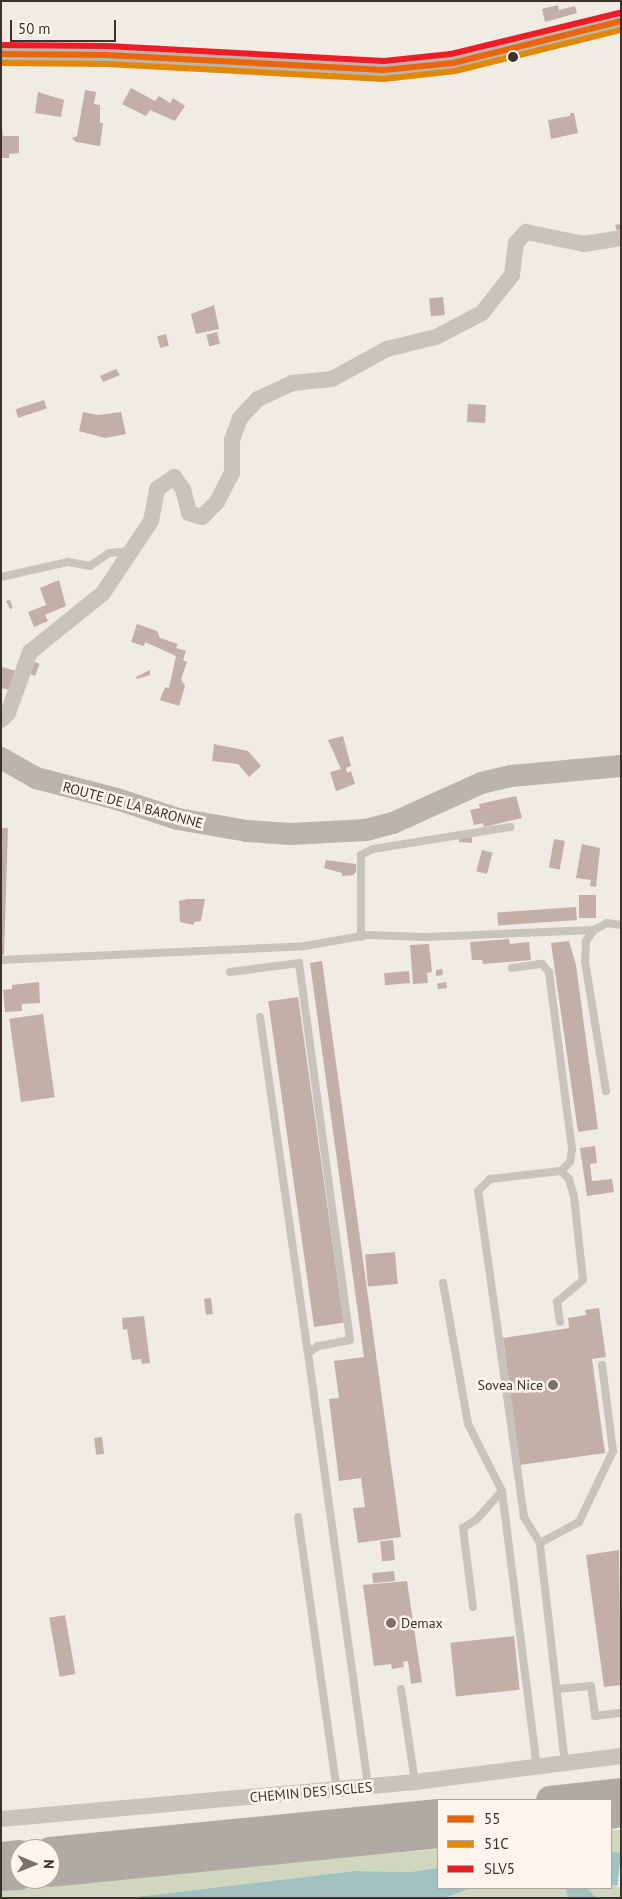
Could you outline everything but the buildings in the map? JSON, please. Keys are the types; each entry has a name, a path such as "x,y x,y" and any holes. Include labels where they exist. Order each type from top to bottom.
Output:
{"highway":[{"path":"559,1799 621,1792"},
{"path":"60,1850 437,1813"},
{"path":"60,1872 437,1834"}],"main road":[{"path":"1,54 127,56 384,70 454,63 621,21"},
{"name":"ROUTE DE LA BARONNE","path":"1,758 36,778 117,799 178,819 248,831 291,834 334,833 384,825 481,783 511,776 621,766"}],"street":[{"path":"1,720 8,713 35,645 76,617 103,593 132,551 151,521 157,489 174,477 183,489 189,513 202,517 217,502 232,473 232,440 240,418 258,399 292,382 332,379 387,349 436,337 482,313 512,275 516,243 526,232 584,244 621,238"},
{"name":"CHEMIN DES ISCLES","path":"1,1819 368,1787 621,1756"}],"lane":[{"path":"1,577 68,562 90,566 109,553 132,551"},
{"path":"362,937 362,855 373,849 510,827"},
{"path":"1,960 295,947 362,937 594,930 608,923 621,925"},
{"path":"594,930 586,941 585,961 606,1091"},
{"path":"230,972 299,963 350,1340 318,1346 308,1353"},
{"path":"512,968 542,964 549,972 572,1150 570,1162 561,1172 490,1179 478,1191 524,1517 540,1543 565,1764"},
{"path":"260,1018 368,1787"},
{"path":"560,1322 557,1302 583,1280 584,1264 574,1196 569,1179 561,1172"},
{"path":"443,1283 468,1424 502,1492 537,1767"},
{"path":"540,1543 579,1522 613,1451 602,1365"},
{"path":"473,1607 463,1528 476,1520 502,1492"},
{"path":"298,1517 337,1790"},
{"path":"557,1690 591,1686 595,1716 621,1713"},
{"path":"401,1689 415,1782"}],"green space":[{"path":"612,1830 621,1830 621,1853 612,1853"},
{"path":"437,1849 437,1868 410,1872 354,1871 127,1898 1,1898 1,1889 60,1889 60,1884"},
{"path":"612,1885 621,1888 621,1898 597,1898 588,1889 612,1889"},
{"path":"469,1889 565,1889 568,1898 444,1898"}],"water":[{"path":"612,1852 621,1853 617,1886 612,1885"},
{"path":"437,1868 437,1889 469,1889 444,1898 127,1898 354,1871 410,1872"},
{"path":"565,1889 588,1889 597,1898 568,1898"}],"transit line":[{"name":"SLV5","path":"1,45 107,46 384,61 451,54 619,13"},
{"name":"55","path":"1,54 107,55 384,70 453,63 621,21"},
{"name":"51C","path":"1,63 107,64 384,79 455,71 621,30"}],"place":[{"name":"Sovea Nice","path":"553,1385"},
{"name":"Demax","path":"391,1623"}]}
